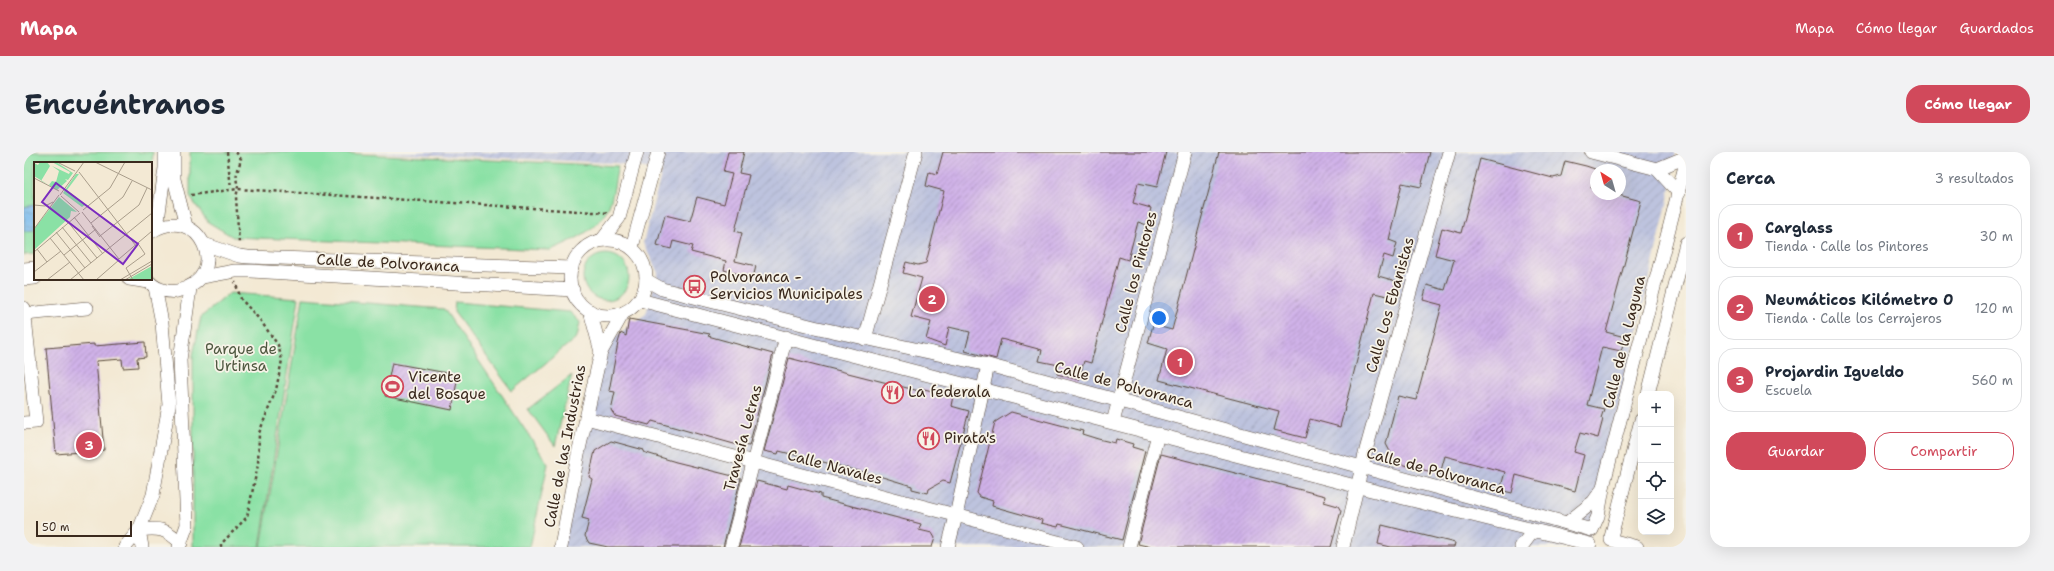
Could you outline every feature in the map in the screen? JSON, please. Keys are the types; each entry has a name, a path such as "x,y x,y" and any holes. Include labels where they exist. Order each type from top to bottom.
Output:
{"street":[{"path":"154,230 165,152"},
{"path":"174,152 174,179 186,226"},
{"path":"602,240 617,241 632,247 641,258 645,267 646,280 640,300 623,313 612,316 601,315 590,311 579,302 572,290 570,279 572,268 577,257 585,248 602,240 619,218 637,152"},
{"path":"632,247 658,152"},
{"path":"866,339 916,152"},
{"name":"Calle los Pintores","path":"1113,422 1185,152"},
{"name":"Calle Los Ebanistas","path":"1343,547 1364,468 1366,450 1449,152"},
{"path":"1591,152 1657,169 1679,193"},
{"path":"1657,169 1686,157"},
{"name":"Calle de la Laguna","path":"1591,546 1588,538 1598,516 1603,488 1686,162"},
{"path":"134,280 150,283 170,292 190,288 202,277 208,260 204,244 198,234 186,226 168,224 154,230"},
{"path":"1649,391 1686,243"},
{"name":"Calle de Polvoranca","path":"204,244 239,256 572,268"},
{"path":"24,269 34,268"},
{"name":"Calle de Polvoranca","path":"202,277 235,271 572,290"},
{"path":"24,279 34,278"},
{"name":"Calle de Polvoranca","path":"646,280 662,289 866,339 988,365 1592,530 1602,527 1608,530 1610,541"},
{"path":"125,547 139,530 154,495 169,406 162,323 150,283"},
{"path":"181,546 188,525 180,360 190,288"},
{"path":"640,300 1359,487 1550,534 1591,546"},
{"path":"24,423 36,422 27,365 24,311 87,308"},
{"name":"Calle de las Industrias","path":"590,311 601,352"},
{"name":"Calle de las Industrias","path":"564,546 586,418 601,352 623,313"},
{"name":"Travesía Letras","path":"731,547 786,337"},
{"path":"948,547 984,389 988,365"},
{"name":"Calle Navales","path":"586,418 1077,547"},
{"path":"1637,547 1610,541 1639,427"},
{"path":"1129,547 1158,434"},
{"path":"1567,523 1593,502 1603,488"},
{"path":"139,530 155,527 171,534 181,546"},
{"path":"139,530 142,547"},
{"path":"1521,547 1530,535 1536,531"},
{"path":"1550,534 1566,547"}],"path":[{"path":"227,152 231,188"},
{"path":"236,152 241,158 236,177 238,189 236,197 239,256"},
{"path":"179,197 231,188 610,213 619,218"},
{"path":"221,547 221,544 247,517 258,465 259,433 276,390 282,360 278,345 260,320 241,299 235,288 235,271"}],"shaded area":[{"path":"367,152 1676,152 1668,199 1587,547 563,547 605,344 646,314 658,273 643,243 662,171 616,163"}],"green space":[{"path":"24,152 153,152 152,168 152,162 34,162 34,254 24,255"},
{"path":"190,152 317,152 618,166 611,201 599,222 584,234 550,250 233,237 208,222 190,197"},
{"path":"606,254 619,258 625,264 629,277 625,290 619,296 606,300 593,296 587,290 583,277 587,264 593,258"},
{"name":"Parque de Urtinsa","path":"230,293 299,298 260,547 193,547 193,355 201,317"},
{"name":"Vicente del Bosque","path":"303,298 444,309 548,464 530,547 261,547"},
{"path":"455,302 570,312 580,322 577,337 512,391 454,312"},
{"path":"572,375 555,446 528,409"}],"water":[{"path":"34,205 34,230 24,231 24,207"}],"building":[{"path":"728,152 744,152 739,173 749,175 735,231 742,233 735,261 756,266 753,278 724,270 726,261 691,252 693,246 673,241 671,249 657,245 665,215 690,221 697,197 724,204 732,174 723,172"},
{"path":"943,152 1166,152 1157,187 1138,183 1133,203 1151,208 1147,225 1138,222 1128,260 1119,257 1091,363 1084,361 1079,380 1057,374 1059,365 1039,361 1042,350 1001,339 996,359 965,351 970,332 949,327 945,346 926,339 931,322 911,317 922,278 903,273 906,262 918,265 926,263 944,191 926,186 929,172 937,174"},
{"path":"1219,152 1430,152 1421,187 1402,183 1389,240 1397,243 1393,258 1384,255 1378,276 1396,281 1392,297 1374,293 1340,427 1310,419 1305,438 1274,430 1279,411 1159,380 1167,349 1148,343 1153,325 1172,330"},
{"path":"1480,159 1553,178 1561,176 1565,161 1586,166 1590,167 1590,200 1626,200 1626,197 1641,201 1606,332 1625,337 1621,351 1602,347 1587,405 1604,409 1601,418 1603,419 1598,438 1580,433 1574,452 1584,455 1575,491 1516,475 1512,493 1500,490 1505,472 1445,456 1440,474 1396,463 1386,444 1398,396 1416,400 1442,305 1423,300 1427,285 1445,290 1454,260 1435,255 1442,228 1461,233"},
{"path":"629,319 710,334 708,336 773,354 749,446 734,444 652,421 649,425 615,416 611,410 615,392 609,391 618,343 621,333 626,336"},
{"path":"145,342 146,357 137,358 138,367 123,368 122,359 96,361 104,450 56,454 46,348"},
{"path":"789,358 919,391 920,388 953,396 951,406 969,411 950,483 943,481 929,489 928,493 912,489 912,486 879,476 779,451 778,454 764,451"},
{"path":"392,363 458,375 452,410 385,396"},
{"path":"1011,412 1083,431 1082,434 1098,439 1115,443 1116,439 1133,444 1132,447 1145,451 1122,540 1059,524 1058,527 1041,523 1042,520 992,506 993,501 980,497 977,493 995,422"},
{"path":"611,441 644,450 643,452 676,462 741,478 723,547 608,547 589,543 585,536 589,520 582,518 592,479 589,477 595,451"},
{"path":"1161,454 1325,496 1324,502 1338,506 1341,511 1331,547 1151,547 1138,544"},
{"path":"757,481 787,489 788,485 821,494 821,498 921,524 919,530 932,533 935,538 932,547 739,547"},
{"path":"1382,525 1455,543 1454,547 1391,547 1378,544"}],"place":[{"name":"Polvoranca - Servicios Municipales","path":"695,286"},
{"name":"Neumáticos Kilómetro 0","path":"932,299"},
{"name":"Carglass","path":"1180,362"},
{"name":"Vicente del Bosque","path":"392,386"},
{"name":"La federala","path":"892,392"},
{"name":"Pirata's","path":"929,438"},
{"name":"Projardin Igueldo","path":"89,445"}]}
